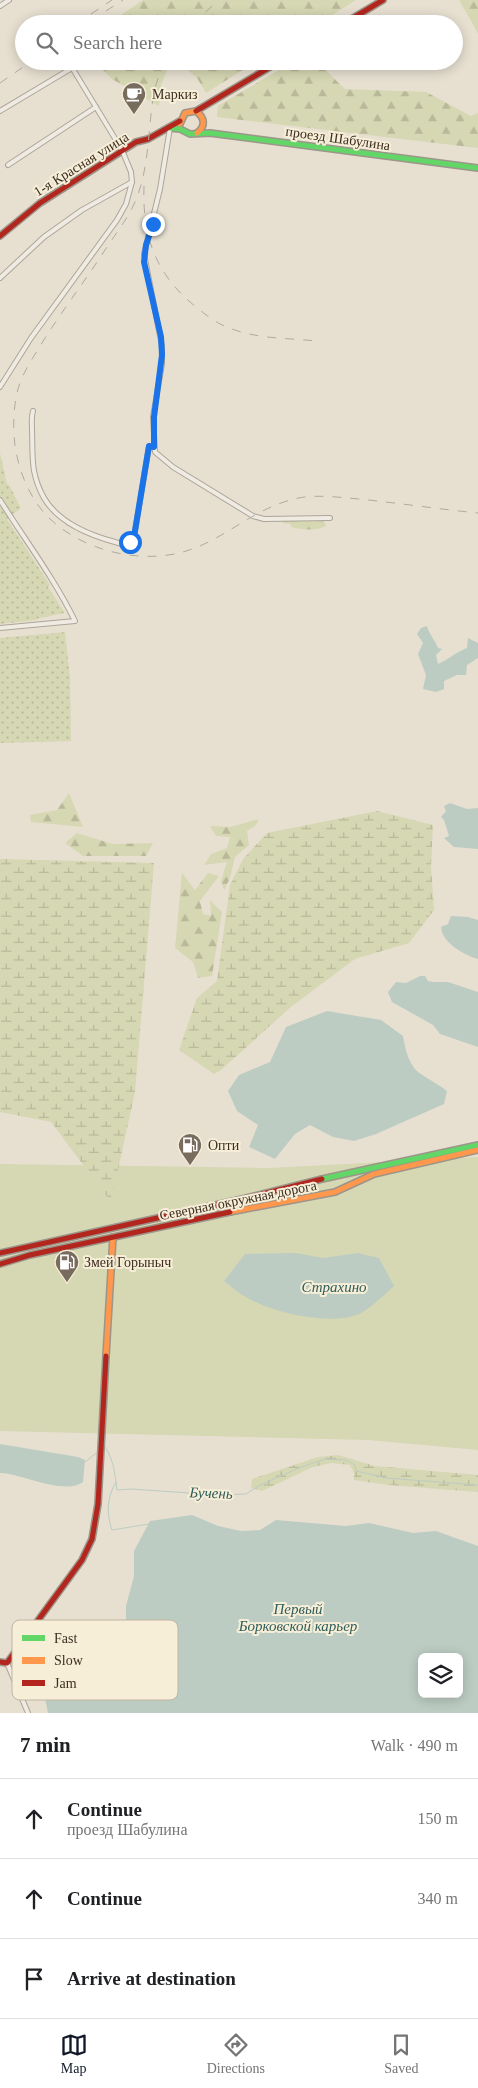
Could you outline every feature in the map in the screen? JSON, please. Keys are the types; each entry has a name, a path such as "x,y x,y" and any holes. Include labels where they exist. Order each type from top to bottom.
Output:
{"street":[{"path":"0,6 9,0"},
{"path":"358,15 383,0"},
{"path":"0,111 69,70"},
{"path":"0,387 31,338 117,220 126,204 132,182 131,172 122,150 73,70"},
{"path":"184,130 180,121 185,113 196,111 265,70"},
{"path":"206,105 202,116 203,127 207,133 210,133"},
{"path":"8,165 96,106"},
{"path":"196,111 202,116"},
{"name":"1-я Красная улица","path":"0,236 40,203 122,150 136,142 148,139 180,121"},
{"path":"194,134 203,127"},
{"path":"170,128 160,189 144,254 161,337 162,355 154,417 155,452 173,467 253,516 264,519 330,518"},
{"name":"проезд Шабулина","path":"170,128 194,134 210,133 478,168"},
{"path":"0,278 44,237 82,210 132,182"},
{"path":"33,411 31,418 31,461 37,484 45,499 64,519 74,526 105,539 125,544 134,537 149,446 154,447"},
{"path":"0,500 48,574 75,621 0,628"},
{"name":"Северная окружная дорога","path":"0,1253 478,1145"},
{"name":"Северная окружная дорога","path":"0,1264 112,1237 335,1192 374,1174 478,1150"},
{"path":"330,1177 337,1177 342,1182 340,1189 335,1192"},
{"path":"38,1620 82,1560 88,1549 95,1526 112,1237"},
{"path":"7,1663 12,1656"},
{"path":"0,1662 7,1663"},
{"path":"7,1663 12,1675"},
{"path":"23,1700 28,1713"}],"green space":[{"path":"143,0 356,0 332,15 121,15"},
{"path":"459,0 478,0 478,33"},
{"path":"103,70 167,70 161,85 159,106 112,79"},
{"path":"188,70 243,70 206,93 197,78"},
{"path":"279,70 325,70 345,89 426,92 471,116 478,113 478,148 217,117 218,106"},
{"path":"0,453 7,484 21,508 7,519 50,585 48,587 64,613 36,620 0,624"},
{"path":"284,520 324,521 326,526 314,529 300,529 291,527 291,524 282,523"},
{"path":"65,632 70,678 71,741 0,743 0,638"},
{"path":"69,793 83,827 31,822 30,815 57,810"},
{"path":"377,811 433,825 431,866 434,910 409,943 355,959 292,1006 221,1070 214,1074 179,1050 197,998 217,981 230,885 243,859 267,833"},
{"path":"259,819 256,825 247,831 249,845 235,857 230,878 224,890 221,881 227,862 204,865 211,854 227,848 230,837 216,836 210,826 230,827"},
{"path":"77,833 113,844 153,843 146,856 83,856 65,843"},
{"path":"0,859 154,863 135,1092 111,1202 51,1122 0,1112"},
{"path":"182,873 195,890 208,873 219,876 200,901 203,914 211,916 210,900 222,912 212,976 198,978 193,962 175,948"},
{"path":"478,1157 478,1450 368,1440 0,1431 0,1164 269,1168"},
{"path":"338,1455 375,1466 478,1475 478,1492 388,1485 354,1480 354,1473 350,1465 331,1463 313,1467 262,1491 251,1488 252,1479 318,1457"}],"water":[{"path":"427,626 438,648 442,649 436,655 438,664 467,648 468,638 478,643 478,658 467,665 466,675 457,675 444,681 444,689 436,692 423,689 426,675 418,654 423,643 417,634 421,628"},
{"path":"450,803 467,809 478,808 478,849 454,847 444,838 449,836 444,820 441,817 446,811 444,806"},
{"path":"451,916 468,917 478,920 478,959 466,955 455,948 445,938 441,927 448,924"},
{"path":"420,976 425,976 428,981 448,982 478,992 478,1047 440,1034 433,1025 392,1002 388,992 396,982 406,983"},
{"path":"327,1011 381,1020 403,1036 406,1051 413,1067 447,1091 444,1104 376,1134 354,1141 333,1137 310,1125 295,1134 275,1159 249,1147 258,1125 237,1111 228,1091 239,1075 270,1062 286,1027"},
{"name":"Страхино","path":"296,1253 323,1258 358,1253 379,1258 394,1286 361,1313 335,1319 303,1316 271,1308 240,1294 224,1281 245,1254"},
{"path":"0,1444 78,1457 85,1460 83,1482 75,1486 54,1485 0,1473"},
{"name":"Первый Борковской карьер","path":"192,1515 218,1526 241,1531 260,1530 276,1520 346,1526 369,1523 413,1533 436,1531 478,1546 478,1713 48,1713 45,1700 178,1700 178,1620 126,1620 126,1606 134,1576 134,1551 150,1521"}],"waterway":[{"name":"Бучень","path":"103,1449 105,1447 112,1462 117,1490 131,1489 219,1495 246,1494 260,1485 325,1459 346,1460 355,1465 356,1471 386,1478 478,1485"},
{"name":"Бучень","path":"85,1462 98,1452"},
{"path":"116,1482 108,1505 112,1530 149,1524"}],"railway":[{"path":"90,15 112,0"},
{"path":"106,11 123,0"},
{"path":"202,15 219,0"},
{"path":"0,83 19,70"},
{"path":"161,70 151,111 146,164 135,202 122,225 45,338 26,369 18,389 14,418 14,439 17,456 22,474 40,508 58,525 84,542 114,552 145,556 160,556 196,548 271,507 305,497 323,496 359,499 478,513"},
{"path":"144,186 146,222 154,254 161,268 182,295 209,317 232,329 263,336 316,341"}],"traffic: fast":[{"path":"170,128 180,129 190,134 210,133 478,168"},
{"path":"322,1179 478,1145"}],"traffic: slow":[{"path":"180,124 185,113 196,111 203,119 202,128 197,133"},
{"path":"230,1212 335,1192 374,1174 478,1150"},
{"path":"106,1356 113,1237"}],"traffic: jam":[{"path":"358,15 383,0"},
{"path":"196,111 265,70"},
{"path":"0,236 40,203 136,142 148,139 180,121"},
{"path":"0,1253 238,1200 322,1179"},
{"path":"0,1264 30,1255 230,1212"},
{"path":"38,1620 82,1560 92,1539 98,1504 106,1356"},
{"path":"0,1662 7,1663 12,1656"}],"place":[{"name":"Маркиз","path":"134,115"},
{"name":"Опти","path":"190,1166"},
{"name":"Змей Горыныч","path":"67,1283"}],"route":[{"path":"130,542 134,537 149,446 154,447 154,417 162,364 161,337 144,262 146,245 153,224"}]}
